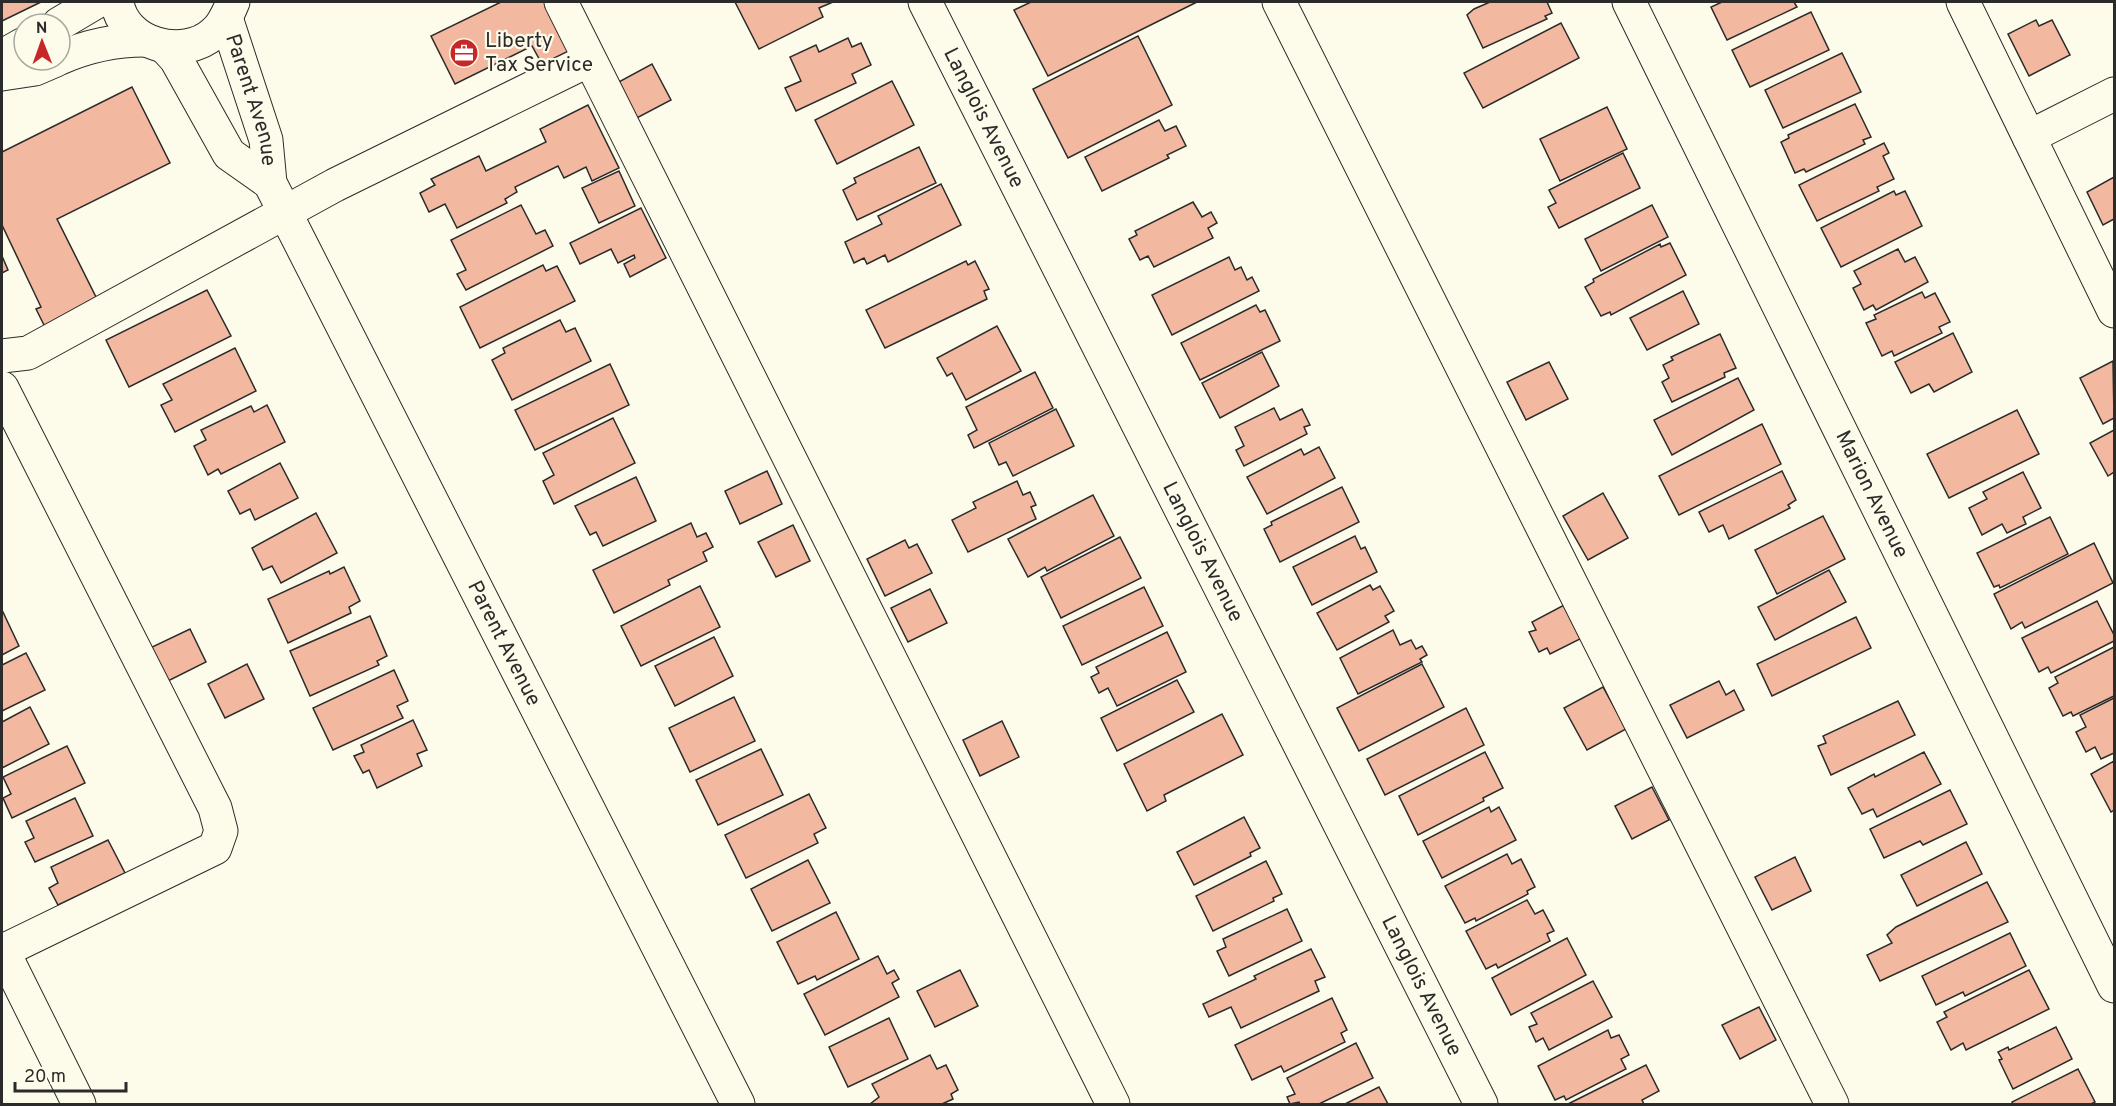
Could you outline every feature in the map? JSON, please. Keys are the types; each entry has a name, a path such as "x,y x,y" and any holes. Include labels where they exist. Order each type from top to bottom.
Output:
{"street":[{"path":"72,16 96,2"},
{"name":"Parent Avenue","path":"117,2 118,9 129,27 176,60 229,154 270,183"},
{"path":"561,2 1113,1104"},
{"name":"Langlois Avenue","path":"925,2 1481,1104"},
{"path":"1279,2 1832,1104"},
{"name":"Marion Avenue","path":"1629,2 2115,987"},
{"path":"1963,2 2115,311"},
{"path":"72,52 124,40 155,44 195,44 213,34 230,10"},
{"name":"Parent Avenue","path":"230,10 266,140 270,183 738,1104"},
{"path":"2,356 28,353 286,214 335,185 590,60"},
{"path":"2029,136 2115,94"},
{"path":"2,388 215,808 221,831 215,848 2,950 80,1104"}],"building":[{"path":"2,2 41,2 20,12 12,12 12,16 2,21"},
{"path":"501,2 545,2 569,51 542,64 532,46 455,84 431,36"},
{"path":"735,2 833,2 819,8 823,17 759,49"},
{"path":"1031,2 1197,2 1048,76 1014,10"},
{"path":"1490,2 1547,2 1552,13 1545,16 1547,19 1483,48 1467,15"},
{"path":"1722,2 1794,2 1797,7 1727,40 1711,7"},
{"path":"1811,12 1829,50 1750,87 1732,50"},
{"path":"2036,20 2039,26 2052,20 2070,55 2029,76 2008,34"},
{"path":"1561,23 1579,58 1483,108 1464,73"},
{"path":"1138,36 1172,105 1068,158 1033,89"},
{"path":"848,38 852,47 861,43 871,65 852,74 856,83 796,111 785,88 801,81 790,57 816,45 819,52"},
{"path":"1842,53 1861,92 1783,128 1765,90"},
{"path":"652,64 671,100 633,120 615,84"},
{"path":"892,81 914,125 837,164 815,120"},
{"path":"132,87 170,163 57,219 102,309 49,335 36,309 41,307 2,225 2,152"},
{"path":"1855,104 1871,137 1863,140 1865,144 1806,172 1804,169 1795,173 1781,142 1789,138 1788,135"},
{"path":"588,105 619,168 592,181 586,167 564,178 558,166 515,187 517,192 505,199 507,203 457,228 445,204 429,212 420,193 435,185 431,179 479,156 486,171 546,142 540,129"},
{"path":"1607,107 1627,149 1560,181 1540,139"},
{"path":"1159,120 1165,131 1176,126 1186,146 1167,155 1169,158 1102,191 1085,157"},
{"path":"1884,143 1889,153 1883,156 1894,179 1877,187 1879,191 1817,221 1799,185"},
{"path":"919,147 936,183 857,220 843,190 856,183 854,178"},
{"path":"1623,153 1640,188 1559,228 1548,207 1556,203 1549,190"},
{"path":"619,171 635,206 599,223 582,188"},
{"path":"2114,177 2114,219 2103,225 2087,192"},
{"path":"941,184 961,225 888,262 885,255 867,264 864,258 854,263 845,242 882,224 878,216"},
{"path":"1894,191 1896,195 1905,191 1922,226 1841,267 1821,228"},
{"path":"1193,202 1202,217 1211,212 1217,223 1208,228 1213,238 1154,267 1148,256 1140,260 1129,239 1137,235 1135,231"},
{"path":"521,205 536,234 545,230 553,246 466,290 457,274 466,270 451,240"},
{"path":"1652,205 1668,237 1601,271 1585,239"},
{"path":"641,208 666,258 630,277 624,264 635,258 634,255 618,263 611,249 580,264 570,243"},
{"path":"1670,243 1686,275 1611,315 1610,312 1601,316 1585,287 1594,282 1593,279 1660,244 1661,247"},
{"path":"1898,249 1905,262 1915,257 1928,282 1876,310 1873,305 1864,310 1853,288 1861,284 1854,271"},
{"path":"2,256 8,270 2,273"},
{"path":"1229,257 1235,270 1241,267 1247,280 1252,277 1259,291 1172,335 1152,295"},
{"path":"966,261 968,265 975,261 989,289 984,291 987,299 885,348 866,310"},
{"path":"543,265 546,271 557,266 575,301 480,348 460,307"},
{"path":"207,290 231,336 129,387 106,340"},
{"path":"1683,291 1699,324 1647,350 1630,318"},
{"path":"1922,292 1925,298 1935,293 1950,322 1939,327 1942,333 1894,356 1892,351 1882,356 1866,323 1876,319 1874,315"},
{"path":"1256,305 1260,312 1265,310 1280,341 1200,380 1181,343"},
{"path":"560,320 566,332 575,328 591,361 512,400 492,360 505,353 503,348"},
{"path":"997,326 1021,371 966,400 952,373 947,376 937,358"},
{"path":"1953,333 1972,372 1934,392 1929,384 1911,393 1895,362"},
{"path":"1720,334 1736,368 1724,373 1725,377 1672,402 1662,382 1669,378 1663,365 1673,360 1671,357"},
{"path":"235,348 256,391 175,432 161,405 172,400 163,384"},
{"path":"1262,352 1279,386 1220,418 1202,383"},
{"path":"2113,361 2114,418 2103,424 2080,378"},
{"path":"1549,362 1568,399 1526,420 1507,382"},
{"path":"610,364 629,405 535,450 515,410"},
{"path":"1035,372 1053,408 974,448 968,435 977,430 966,407"},
{"path":"1738,378 1754,410 1672,455 1654,420"},
{"path":"267,405 285,442 221,474 218,469 208,475 194,446 206,440 201,430 251,406 254,412"},
{"path":"1274,408 1280,420 1302,409 1310,425 1304,427 1307,434 1244,466 1236,450 1244,446 1235,427"},
{"path":"1056,409 1074,446 1013,476 1006,462 999,465 989,443"},
{"path":"2017,410 2039,454 1949,498 1927,454"},
{"path":"613,418 635,463 554,504 543,481 554,475 543,453"},
{"path":"1762,424 1781,464 1679,515 1659,476"},
{"path":"2114,430 2114,472 2108,476 2090,443"},
{"path":"1319,447 1335,478 1267,514 1247,477 1301,449 1304,455"},
{"path":"280,463 298,498 255,520 250,509 240,514 228,491"},
{"path":"767,471 782,504 740,524 725,491"},
{"path":"1782,471 1796,500 1788,505 1790,508 1729,539 1723,525 1709,532 1699,512"},
{"path":"2023,472 2041,508 2023,517 2026,524 2007,533 2002,524 1982,535 1969,508 1987,499 1983,492"},
{"path":"636,477 656,521 603,546 596,532 590,535 575,506"},
{"path":"1017,481 1023,495 1030,492 1036,505 1031,507 1036,519 968,552 952,520 976,508 973,502"},
{"path":"1342,487 1359,522 1280,562 1264,529 1272,525 1271,522"},
{"path":"1603,493 1628,538 1588,560 1563,516"},
{"path":"1093,495 1114,536 1047,571 1045,567 1028,577 1008,539"},
{"path":"316,513 337,553 281,583 272,566 263,570 252,548"},
{"path":"1823,516 1845,559 1777,594 1755,550"},
{"path":"2050,517 2068,554 2000,588 1999,585 1994,587 1977,553"},
{"path":"691,523 697,537 706,533 713,547 703,552 707,561 668,580 670,585 614,613 593,570"},
{"path":"793,525 810,561 776,577 758,542"},
{"path":"1355,536 1361,549 1365,547 1377,572 1312,605 1293,567"},
{"path":"1120,537 1141,578 1061,618 1041,577"},
{"path":"905,540 909,548 917,544 932,573 885,596 867,559"},
{"path":"2094,543 2113,583 2025,628 2022,622 2011,629 1994,594"},
{"path":"344,567 360,601 349,607 351,613 288,643 268,599 329,571 330,574"},
{"path":"1829,570 1846,602 1775,640 1758,607"},
{"path":"1370,585 1373,590 1380,586 1394,611 1385,616 1389,622 1337,650 1317,613"},
{"path":"700,586 720,627 641,666 621,626"},
{"path":"1144,587 1163,626 1082,665 1063,626"},
{"path":"930,589 947,623 908,642 891,608"},
{"path":"2097,601 2114,635 2114,641 2051,673 2048,667 2039,672 2022,638"},
{"path":"1566,604 1582,638 1550,654 1547,648 1539,652 1529,632 1536,630 1532,622"},
{"path":"2,610 19,646 2,655"},
{"path":"370,616 387,656 377,661 379,665 310,696 290,651"},
{"path":"1856,617 1871,648 1772,696 1757,664"},
{"path":"190,629 206,662 166,682 150,648"},
{"path":"1393,630 1400,645 1411,640 1416,649 1422,646 1427,655 1420,659 1422,662 1358,694 1340,658"},
{"path":"1167,632 1186,672 1117,706 1108,688 1099,693 1091,677 1099,673 1096,667"},
{"path":"714,637 733,676 675,706 655,666"},
{"path":"2114,647 2114,696 2073,716 2071,712 2063,716 2049,688 2058,683 2055,677"},
{"path":"26,653 45,690 2,711 2,665"},
{"path":"247,664 264,699 225,718 208,684"},
{"path":"1422,664 1444,707 1359,751 1337,708"},
{"path":"394,670 408,701 397,706 403,718 333,750 313,708"},
{"path":"1177,680 1194,712 1117,751 1101,718"},
{"path":"1719,681 1726,695 1734,690 1744,710 1687,738 1670,705"},
{"path":"1603,687 1626,729 1587,750 1564,708"},
{"path":"734,697 755,741 690,772 669,728"},
{"path":"2114,698 2114,753 2101,759 2095,747 2086,752 2076,732 2086,727 2080,715"},
{"path":"1898,701 1915,735 1831,775 1818,746 1826,743 1823,736"},
{"path":"30,707 49,744 2,768 2,722"},
{"path":"1466,708 1484,745 1385,795 1367,759"},
{"path":"1222,714 1243,755 1164,795 1166,801 1147,811 1124,764"},
{"path":"413,720 427,750 417,754 422,766 377,788 369,770 363,773 354,756 364,752 361,745"},
{"path":"1002,721 1019,757 980,776 963,740"},
{"path":"67,746 85,783 12,818 3,798 11,794 3,777"},
{"path":"761,749 783,795 718,825 696,780"},
{"path":"1485,752 1503,788 1483,798 1484,801 1418,835 1399,796"},
{"path":"1924,752 1941,784 1877,817 1873,809 1862,814 1848,788"},
{"path":"2114,761 2114,810 2111,812 2091,774"},
{"path":"1652,787 1669,820 1632,839 1615,806"},
{"path":"1950,790 1967,824 1923,845 1920,841 1884,858 1870,829"},
{"path":"809,794 826,828 814,834 818,843 746,878 725,835"},
{"path":"75,798 93,836 35,862 25,842 34,838 26,821"},
{"path":"1489,807 1491,812 1499,807 1516,840 1442,878 1423,841"},
{"path":"1244,817 1260,848 1250,853 1251,856 1194,885 1177,852"},
{"path":"108,840 125,873 58,905 49,888 58,883 51,867"},
{"path":"1966,842 1982,874 1917,906 1901,875"},
{"path":"1507,854 1512,864 1521,859 1535,887 1527,891 1528,894 1476,921 1475,918 1465,923 1445,886"},
{"path":"1795,857 1811,891 1772,910 1755,877"},
{"path":"808,860 830,903 772,931 751,889"},
{"path":"1266,861 1282,894 1273,898 1274,901 1213,931 1196,896"},
{"path":"1987,882 2008,922 1880,981 1867,955 1892,943 1887,935 1896,927"},
{"path":"1527,900 1535,914 1543,910 1554,931 1547,934 1550,941 1498,968 1496,964 1486,969 1466,931"},
{"path":"1287,909 1302,941 1229,976 1217,951 1226,947 1223,939"},
{"path":"836,912 859,959 817,980 815,976 798,984 777,942"},
{"path":"2010,933 2026,966 1965,996 1963,992 1936,1005 1922,976"},
{"path":"1567,938 1586,975 1511,1015 1492,978"},
{"path":"1311,949 1325,977 1315,981 1319,991 1241,1028 1231,1007 1209,1017 1203,1004 1256,979 1254,976"},
{"path":"878,956 887,974 894,970 899,979 892,983 899,997 825,1035 804,994"},
{"path":"960,970 978,1006 935,1027 917,991"},
{"path":"2029,970 2049,1009 1966,1050 1963,1043 1951,1050 1937,1022 1947,1017 1944,1012"},
{"path":"1593,981 1612,1017 1549,1050 1543,1038 1536,1042 1529,1027 1537,1024 1531,1013"},
{"path":"1332,998 1347,1030 1341,1033 1345,1042 1284,1072 1281,1066 1252,1080 1235,1045"},
{"path":"1759,1007 1776,1040 1740,1059 1722,1025"},
{"path":"889,1018 908,1059 848,1087 829,1047"},
{"path":"2056,1027 2072,1059 2013,1089 1999,1060 2002,1059 1998,1052 2008,1047 2009,1050"},
{"path":"1608,1030 1611,1038 1619,1035 1629,1055 1621,1059 1626,1069 1566,1100 1564,1096 1555,1100 1538,1066"},
{"path":"1356,1043 1373,1078 1319,1104 1300,1104 1299,1102 1290,1104 1287,1097 1295,1094 1287,1078"},
{"path":"930,1055 937,1069 946,1065 958,1090 951,1094 953,1099 942,1104 870,1104 879,1097 872,1084"},
{"path":"1646,1065 1659,1091 1642,1100 1644,1104 1568,1104"},
{"path":"2078,1069 2095,1102 2091,1104 2013,1104 2012,1102"},
{"path":"1379,1087 1388,1104 1345,1104"}],"place":[{"name":"Liberty Tax Service","path":"464,53"}]}
